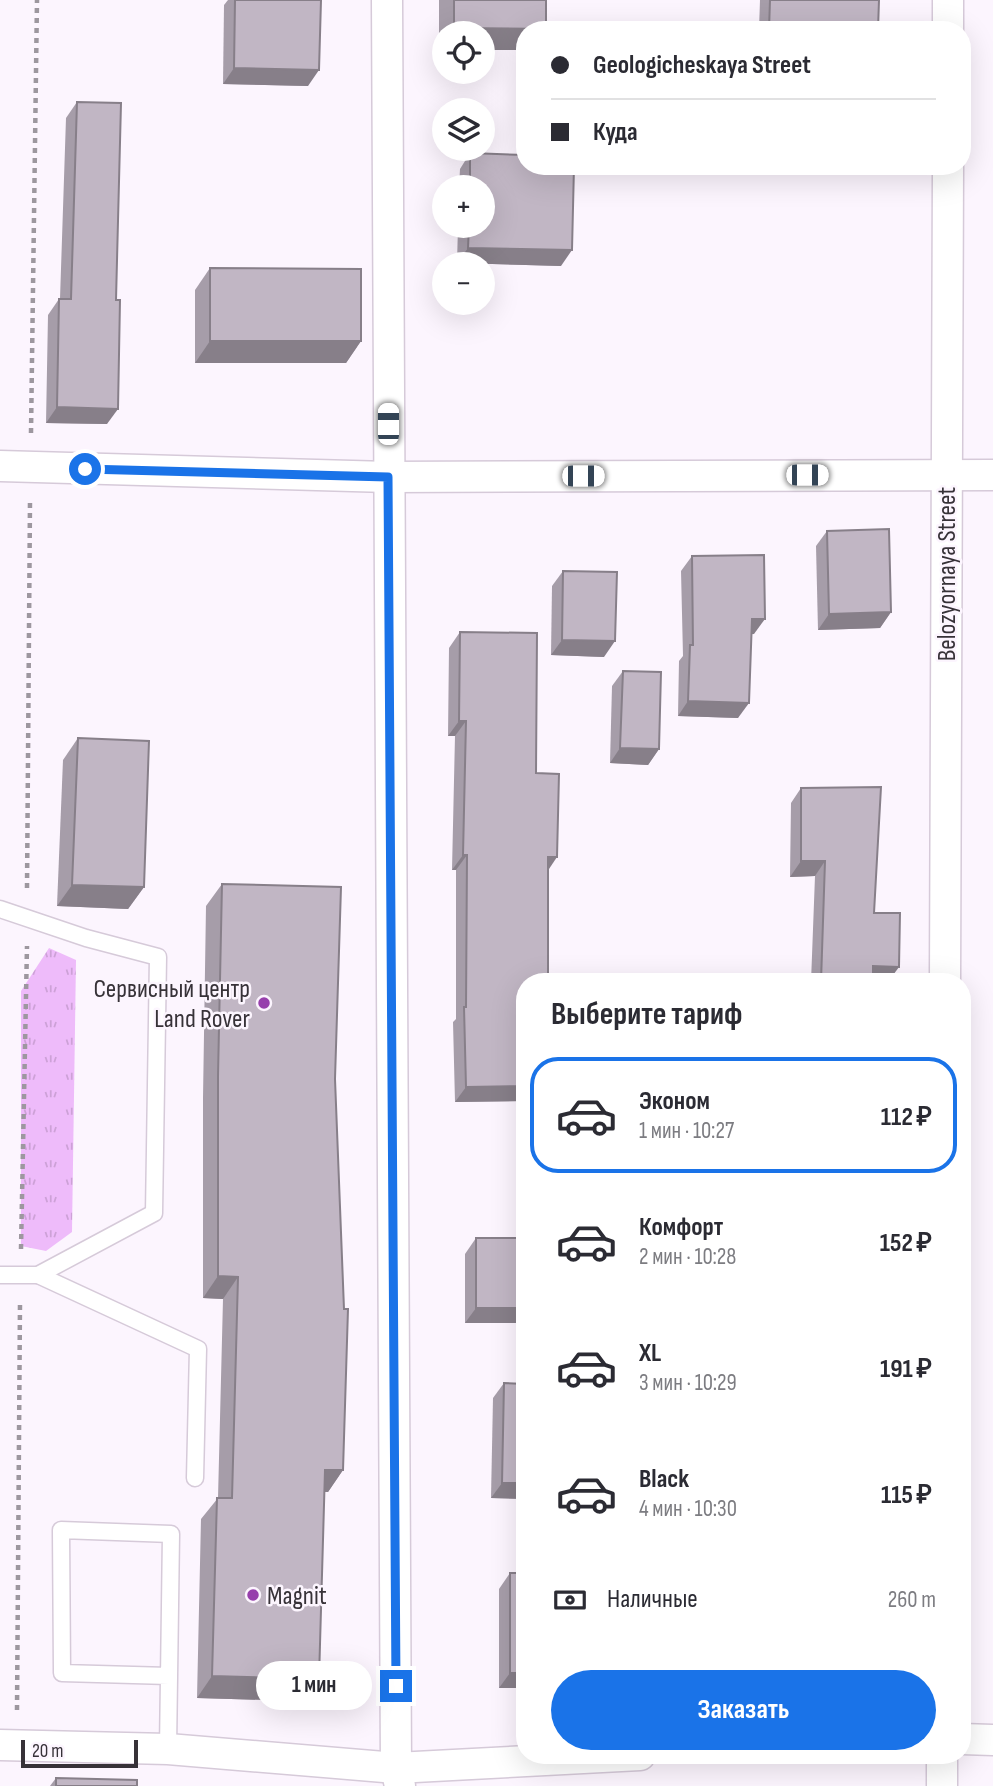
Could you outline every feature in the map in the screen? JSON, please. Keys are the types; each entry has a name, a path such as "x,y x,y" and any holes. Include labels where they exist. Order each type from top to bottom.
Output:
{"street":[{"path":"387,0 398,1777"},
{"path":"948,0 948,21"},
{"name":"Belozyornaya Street","path":"945,973 948,175"},
{"path":"0,466 388,477 993,475"},
{"path":"971,1739 993,1740"},
{"path":"8,1745 168,1749 398,1777 541,1764"},
{"path":"942,1764 942,1786"}],"lane":[{"path":"0,909 86,938 158,957 154,1213 38,1275"},
{"path":"0,1275 38,1275 198,1349 195,1478"},
{"path":"168,1749 171,1534 61,1530 62,1673 169,1676"}],"path":[{"path":"8,1745 27,917 37,0"}],"green space":[{"path":"49,948 76,960 72,1232 46,1251 21,1246 21,991"}],"building":[{"path":"235,0 321,0 319,70 234,68"},
{"path":"454,0 546,0 546,21 516,21 516,29 495,28 495,21 454,21"},
{"path":"770,0 879,0 878,21 769,21"},
{"path":"77,102 121,103 116,300 120,300 118,409 57,407 59,299 71,299"},
{"path":"495,154 516,155 516,175 574,175 572,250 468,248 468,238 495,238 495,175 470,175 470,161 495,161"},
{"path":"210,268 361,269 361,341 210,341"},
{"path":"889,529 891,612 829,614 827,531"},
{"path":"764,555 765,619 752,619 749,703 688,701 690,645 693,645 692,556"},
{"path":"563,571 617,572 615,641 562,640"},
{"path":"460,632 537,633 536,773 559,774 557,857 548,857 548,973 516,973 516,1086 466,1087 464,1007 467,855 463,855 466,721 459,721"},
{"path":"623,671 661,672 659,749 620,748"},
{"path":"78,738 149,741 144,887 72,885"},
{"path":"881,787 874,913 900,913 899,967 873,966 873,973 821,973 825,861 801,861 801,788"},
{"path":"222,884 341,887 335,1079 344,1309 348,1309 343,1470 325,1470 319,1679 212,1676 217,1498 232,1498 238,1277 218,1276"},
{"path":"476,1238 516,1238 516,1308 476,1308"},
{"path":"504,1383 516,1384 516,1483 502,1483"},
{"path":"510,1573 516,1573 516,1673 510,1673"},
{"path":"56,1778 137,1780 137,1786 56,1786"}],"place":[{"name":"Сервисный центр Land Rover","path":"264,1003"},
{"name":"Magnit","path":"253,1595"}],"route":[{"path":"85,469 388,477 396,1686"}]}
